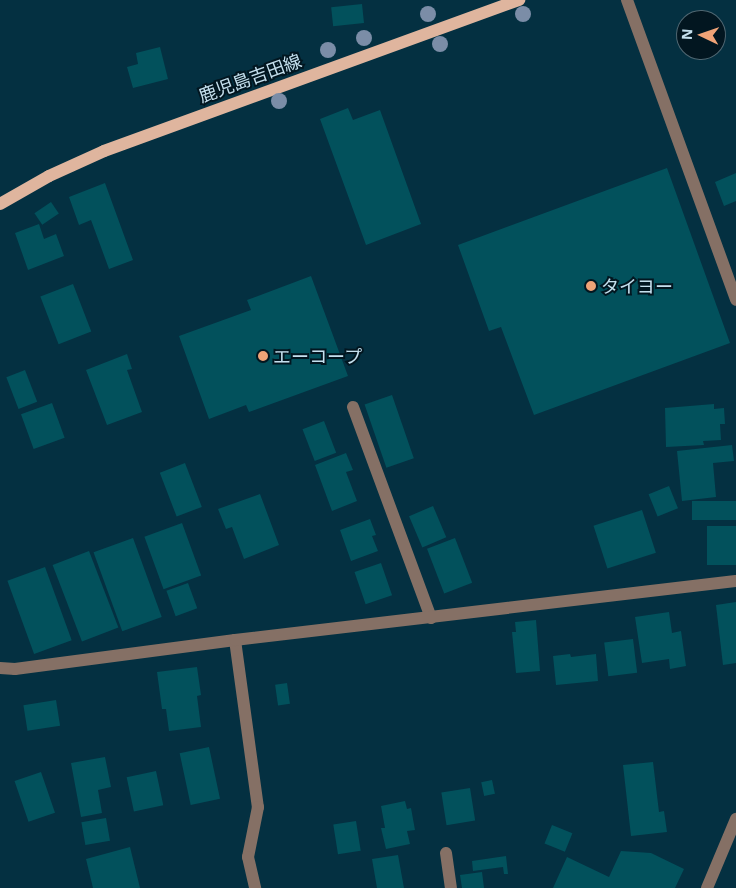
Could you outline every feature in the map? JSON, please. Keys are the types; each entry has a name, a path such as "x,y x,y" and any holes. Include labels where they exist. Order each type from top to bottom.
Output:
{"main road":[{"name":"鹿児島吉田線","path":"0,204 48,176 104,151 518,0"}],"street":[{"path":"627,0 736,300"},
{"path":"352,407 431,618"},
{"path":"0,668 15,669 234,640 736,581"},
{"path":"234,640 258,807 248,857 255,888"},
{"path":"707,888 736,820"},
{"path":"446,853 451,888"}],"building":[{"path":"362,4 364,23 333,26 331,7"},
{"path":"160,47 168,79 133,88 127,67 138,64 136,53"},
{"path":"348,108 353,120 380,110 421,224 366,245 320,119"},
{"name":"タイヨー","path":"667,168 730,343 534,415 501,327 489,331 458,245"},
{"path":"736,173 736,201 724,206 715,182"},
{"path":"105,183 133,260 109,269 91,220 79,225 69,197"},
{"path":"51,202 59,214 42,225 34,213"},
{"path":"39,224 44,239 56,234 64,256 28,270 15,233"},
{"name":"エーコープ","path":"311,276 348,376 249,412 246,405 209,419 179,336 251,310 247,300"},
{"path":"73,284 91,332 59,344 40,297"},
{"path":"127,354 132,369 127,370 142,412 107,425 86,370"},
{"path":"25,370 37,402 19,409 6,377"},
{"path":"392,395 414,458 386,468 365,404"},
{"path":"52,403 65,438 34,449 21,414"},
{"path":"714,404 714,409 724,408 725,424 720,424 721,440 703,441 704,445 666,447 665,408"},
{"path":"324,421 336,453 315,461 303,429"},
{"path":"732,445 734,461 713,463 716,497 682,501 677,451"},
{"path":"346,453 353,470 346,472 357,501 332,511 315,465"},
{"path":"185,463 202,507 177,517 160,473"},
{"path":"669,486 678,508 658,516 649,494"},
{"path":"260,494 279,545 244,559 232,527 226,529 218,509"},
{"path":"692,501 736,501 736,520 692,520"},
{"path":"433,506 446,537 422,547 409,516"},
{"path":"642,510 656,553 607,569 593,526"},
{"path":"370,519 376,535 372,536 378,551 351,561 340,530"},
{"path":"182,523 201,576 164,589 144,537"},
{"path":"707,526 736,526 736,565 707,565"},
{"path":"133,538 162,617 122,631 94,552"},
{"path":"455,538 472,583 444,594 427,549"},
{"path":"89,551 118,628 82,642 53,565"},
{"path":"381,563 392,595 366,604 355,572"},
{"path":"45,567 72,640 34,654 7,581"},
{"path":"188,583 197,608 176,616 166,591"},
{"path":"736,602 736,663 723,665 716,605"},
{"path":"669,612 672,633 681,631 686,666 670,669 669,659 642,663 635,617"},
{"path":"536,620 540,671 516,673 512,632 516,632 515,622"},
{"path":"633,639 637,673 608,676 604,643"},
{"path":"570,654 571,657 596,654 598,681 556,685 553,656"},
{"path":"197,667 201,695 197,696 201,727 169,731 166,709 162,709 157,672"},
{"path":"287,683 290,704 278,705 275,685"},
{"path":"56,700 60,726 27,731 23,705"},
{"path":"209,747 220,799 191,805 180,753"},
{"path":"105,757 111,787 98,790 102,813 81,817 71,763"},
{"path":"653,762 659,812 664,811 667,832 631,836 623,765"},
{"path":"156,771 163,805 134,811 127,777"},
{"path":"41,772 55,813 29,822 15,781"},
{"path":"492,780 495,794 484,796 481,782"},
{"path":"470,788 475,821 447,825 441,793"},
{"path":"405,801 407,809 411,808 415,830 407,831 410,844 386,849 381,828 385,828 381,806"},
{"path":"106,818 110,841 85,845 81,822"},
{"path":"356,821 361,851 338,854 333,825"},
{"path":"552,825 572,833 565,852 545,844"},
{"path":"130,847 140,888 93,888 86,859"},
{"path":"621,851 651,853 684,869 675,888 553,888 567,857 609,877"},
{"path":"398,855 404,888 377,888 372,859"},
{"path":"506,856 508,874 504,874 503,867 473,871 472,861"},
{"path":"482,872 484,888 462,888 460,875"}],"place":[{"name":"タイヨー","path":"591,286"},
{"name":"エーコープ","path":"263,356"}]}
